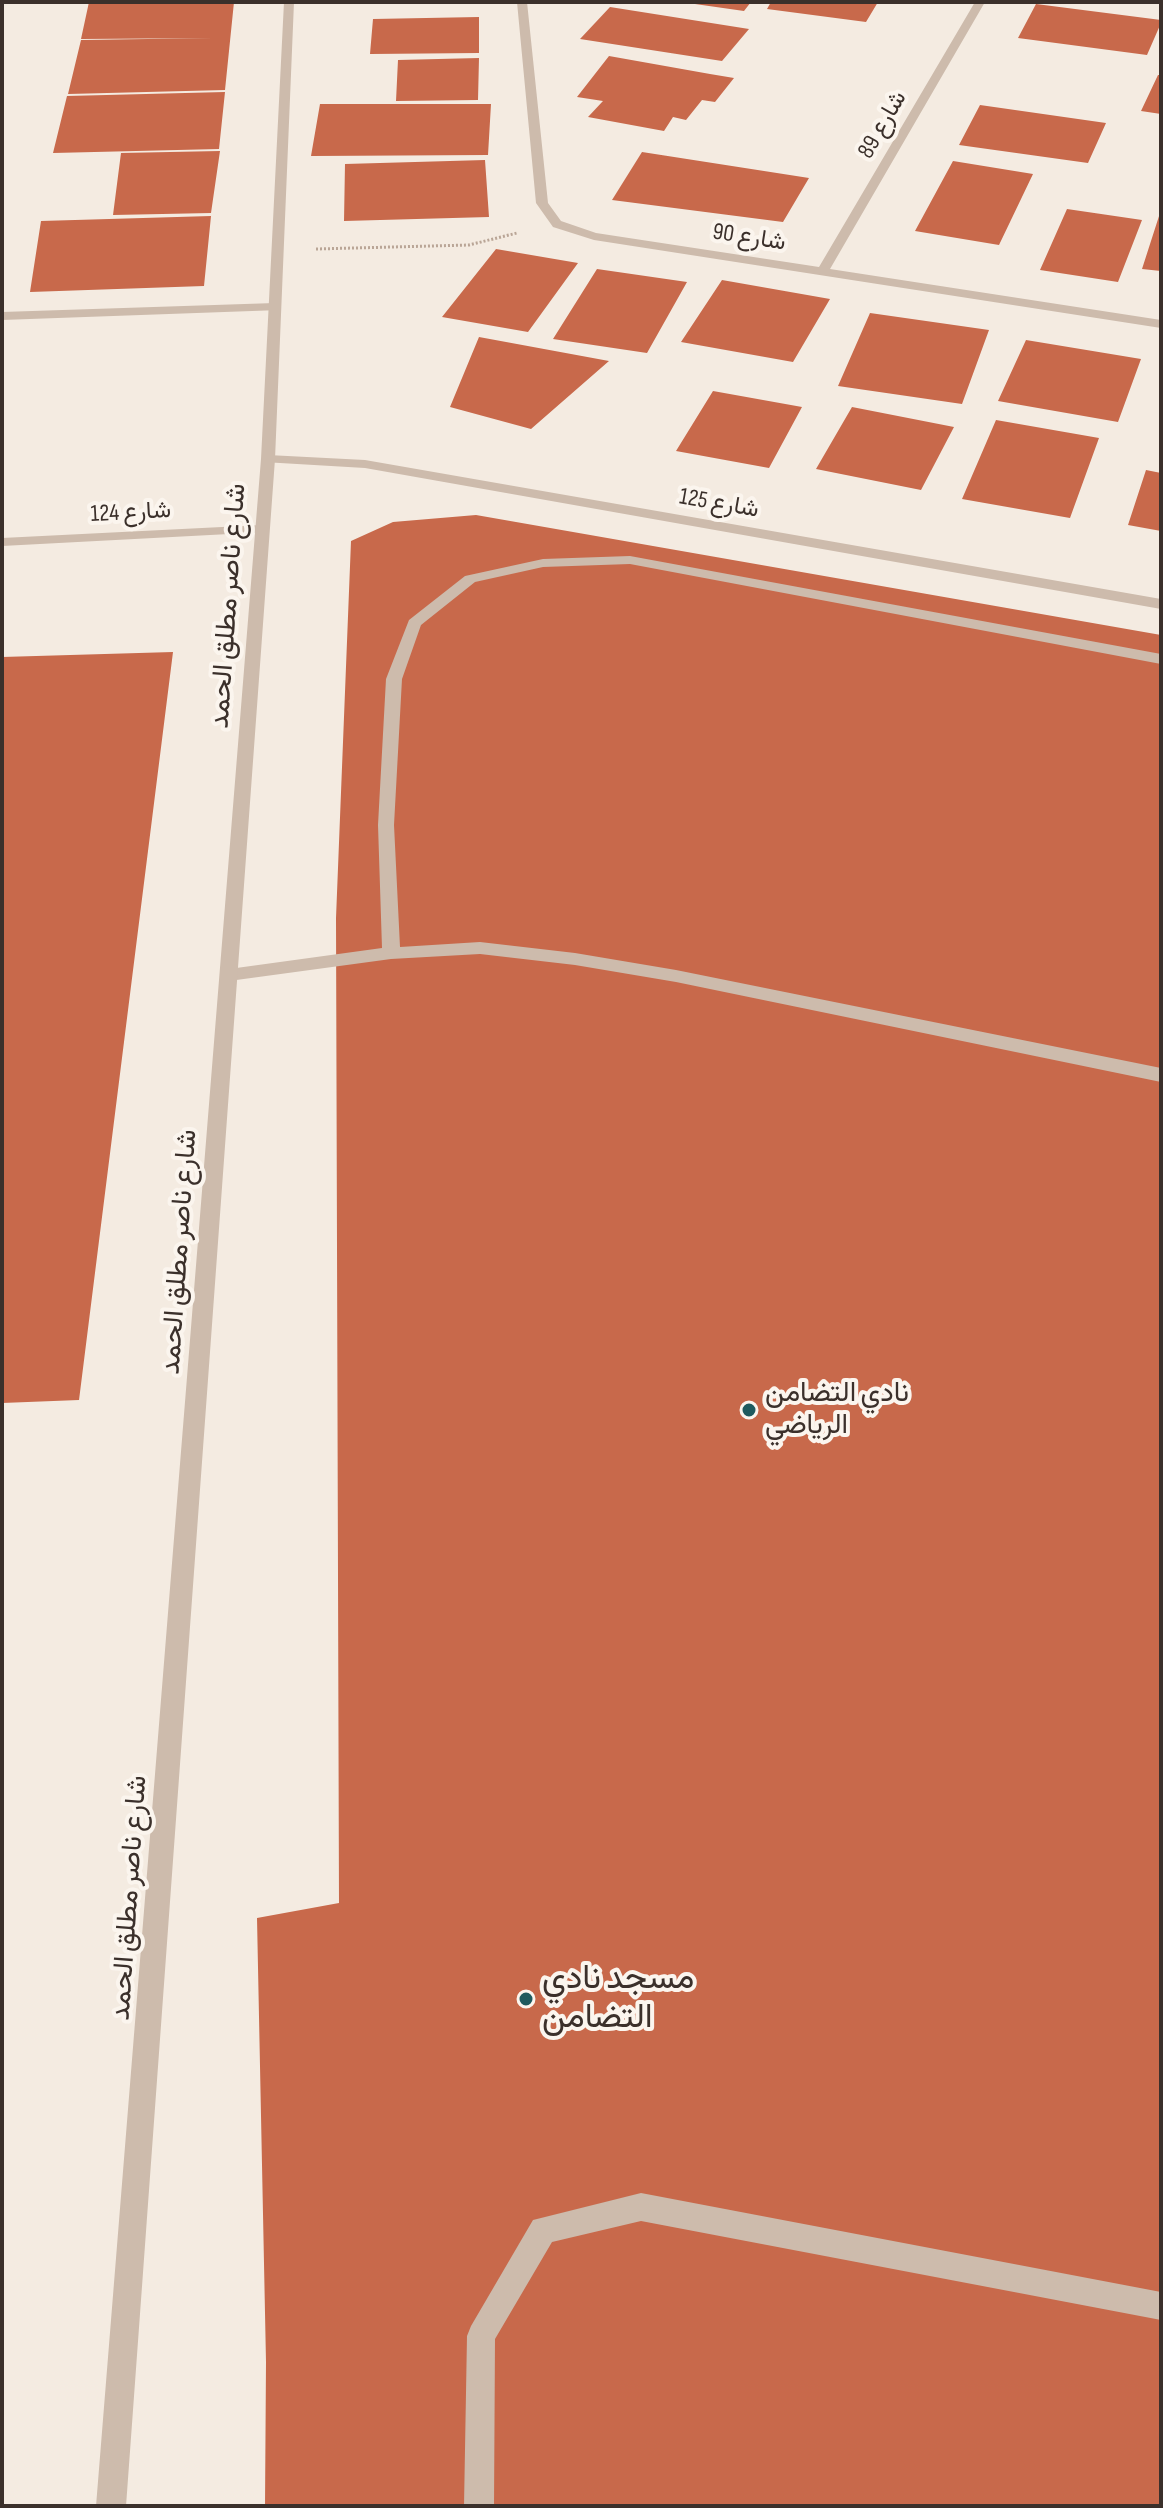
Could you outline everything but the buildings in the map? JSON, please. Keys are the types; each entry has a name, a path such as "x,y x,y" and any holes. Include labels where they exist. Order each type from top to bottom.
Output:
{"street":[{"name":"شارع ناصر مطلق الحمد","path":"111,2506 268,459 289,2"},
{"path":"522,2 542,203 557,224"},
{"name":"شارع 89","path":"823,271 980,2"},
{"name":"شارع 90","path":"557,224 594,236 1161,324"},
{"path":"2,316 275,307"},
{"name":"شارع 125","path":"268,459 365,464 1161,604"},
{"name":"شارع 124","path":"2,542 262,529"},
{"path":"391,953 386,825 394,679 414,623 470,579 543,563 630,560 1161,659"},
{"path":"229,975 391,953 480,948 575,959 1161,1075"},
{"path":"479,2506 481,2336 543,2230 641,2207 1161,2306"}],"path":[{"path":"278,250 469,245 557,224"}],"place":[{"name":"نادي التضامن الرياضي","path":"749,1410"},
{"name":"مسجد نادي التضامن","path":"526,1999"}]}
